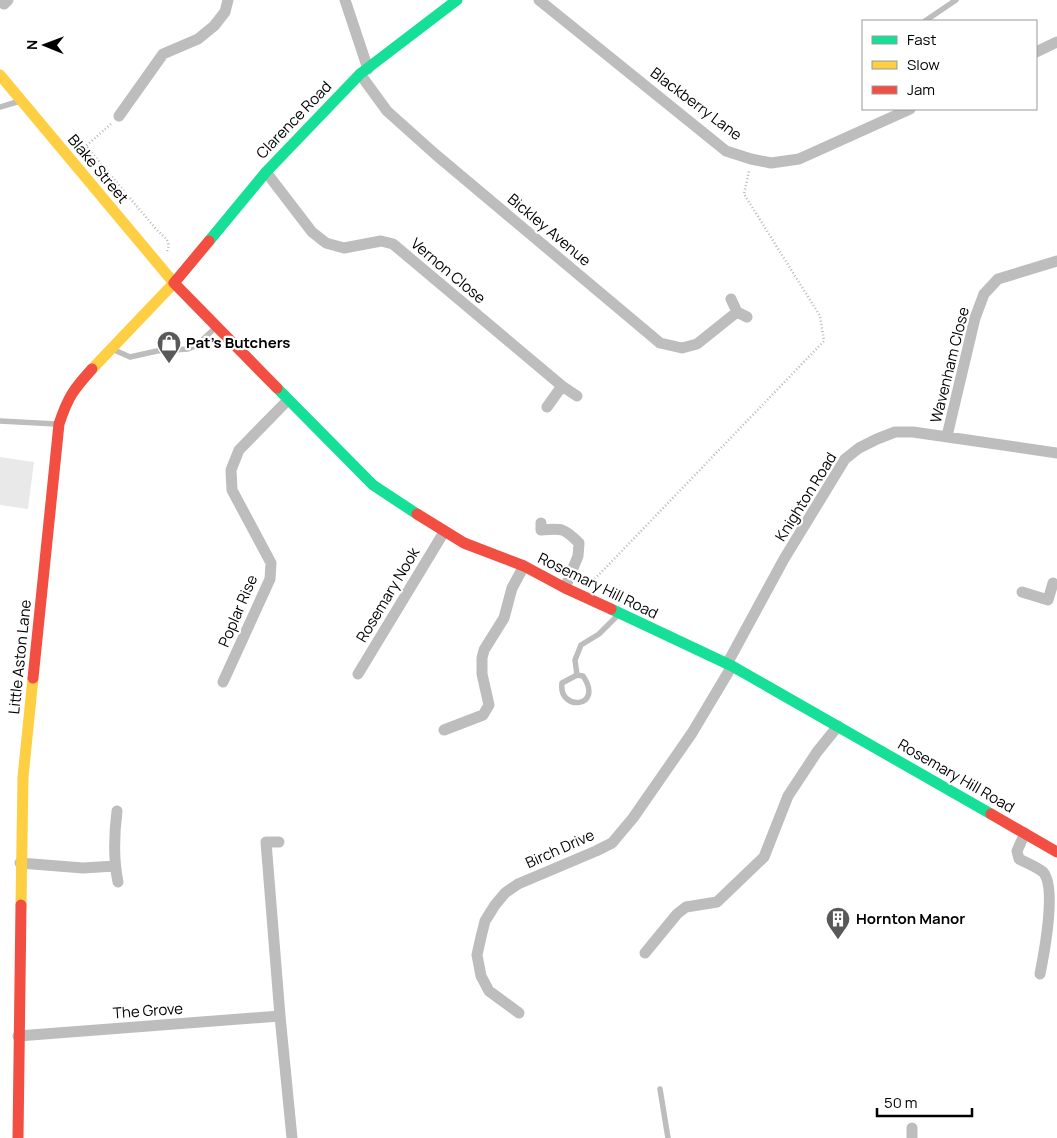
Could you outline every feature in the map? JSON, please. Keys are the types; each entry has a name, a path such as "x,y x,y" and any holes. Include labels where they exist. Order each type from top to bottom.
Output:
{"main road":[{"name":"Clarence Road","path":"174,283 266,172 364,71 457,0"},
{"name":"Blake Street","path":"0,75 174,283"},
{"name":"Rosemary Hill Road","path":"174,283 373,485 444,532 464,543 524,566 565,588 729,665 1057,852"},
{"name":"Little Aston Lane","path":"18,1138 20,863 23,777 59,424 66,402 74,389 174,283"}],"street":[{"path":"119,116 163,54 198,39 214,26 225,12 228,0"},
{"name":"Bickley Avenue","path":"345,0 364,71 387,111 435,154 660,343 682,348 697,344 742,315 732,299"},
{"name":"Blackberry Lane","path":"539,0 726,151 751,159 771,163 799,159 908,110"},
{"path":"1037,52 1057,42"},
{"name":"Vernon Close","path":"266,172 312,232 326,243 344,248 380,241 393,244 562,386 577,396"},
{"name":"Wavenham Close","path":"947,436 975,318 984,294 998,279 1057,261"},
{"path":"546,407 562,386"},
{"name":"Poplar Rise","path":"224,682 270,579 271,563 232,490 230,470 239,450 288,400"},
{"name":"Knighton Road","path":"729,665 784,559 845,459 859,448 895,432 914,432 1057,453"},
{"path":"541,523 541,530 556,528 567,531 579,543 578,556 565,588"},
{"name":"Rosemary Nook","path":"358,674 444,532"},
{"path":"444,730 483,715 489,705 482,674 484,650 504,618 512,588 524,566"},
{"path":"1022,592 1052,601 1053,583"},
{"name":"Birch Drive","path":"516,1006 490,991 481,976 478,955 485,921 505,893 518,884 612,843 633,818 692,732 729,665"},
{"path":"644,954 677,914 686,907 717,902 764,857 788,796 816,752 838,726"},
{"path":"117,811 114,834 115,866 118,882"},
{"path":"1025,833 1017,850 1019,859 1043,872 1049,880 1050,918 1040,974"},
{"path":"278,842 260,843 292,1138"},
{"path":"20,863 83,868 115,866"},
{"name":"The Grove","path":"18,1036 280,1016"}],"lane":[{"path":"926,20 956,0"},
{"path":"0,107 22,100"},
{"path":"111,348 130,357 157,351 188,349 197,345 216,326"},
{"path":"0,421 59,424"},
{"path":"577,675 574,660 581,645 599,634 619,614"},
{"path":"577,675 583,676 590,687 590,693 585,700 576,703 567,699 561,690 562,683 577,675"},
{"path":"660,1089 668,1138"}],"path":[{"path":"119,116 86,146 156,229 167,238 169,246 161,267"},
{"path":"581,594 824,341 820,316 744,194 751,159"}],"shaded area":[{"path":"0,457 34,462 28,509 0,505"}],"traffic: fast":[{"path":"209,241 266,172 360,74 457,0"},
{"path":"277,388 373,485 417,514"},
{"path":"611,609 732,666 991,814"}],"traffic: slow":[{"path":"0,75 174,283 92,369"},
{"path":"21,905 23,777 33,678"}],"traffic: jam":[{"path":"209,241 174,283 277,388"},
{"path":"33,678 59,424 72,394 92,369"},
{"path":"417,514 464,543 524,566 565,588 611,609"},
{"path":"991,814 1057,852"},
{"path":"18,1138 21,905"}],"place":[{"name":"Pat's Butchers","path":"169,364"},
{"name":"Hornton Manor","path":"838,940"}]}
